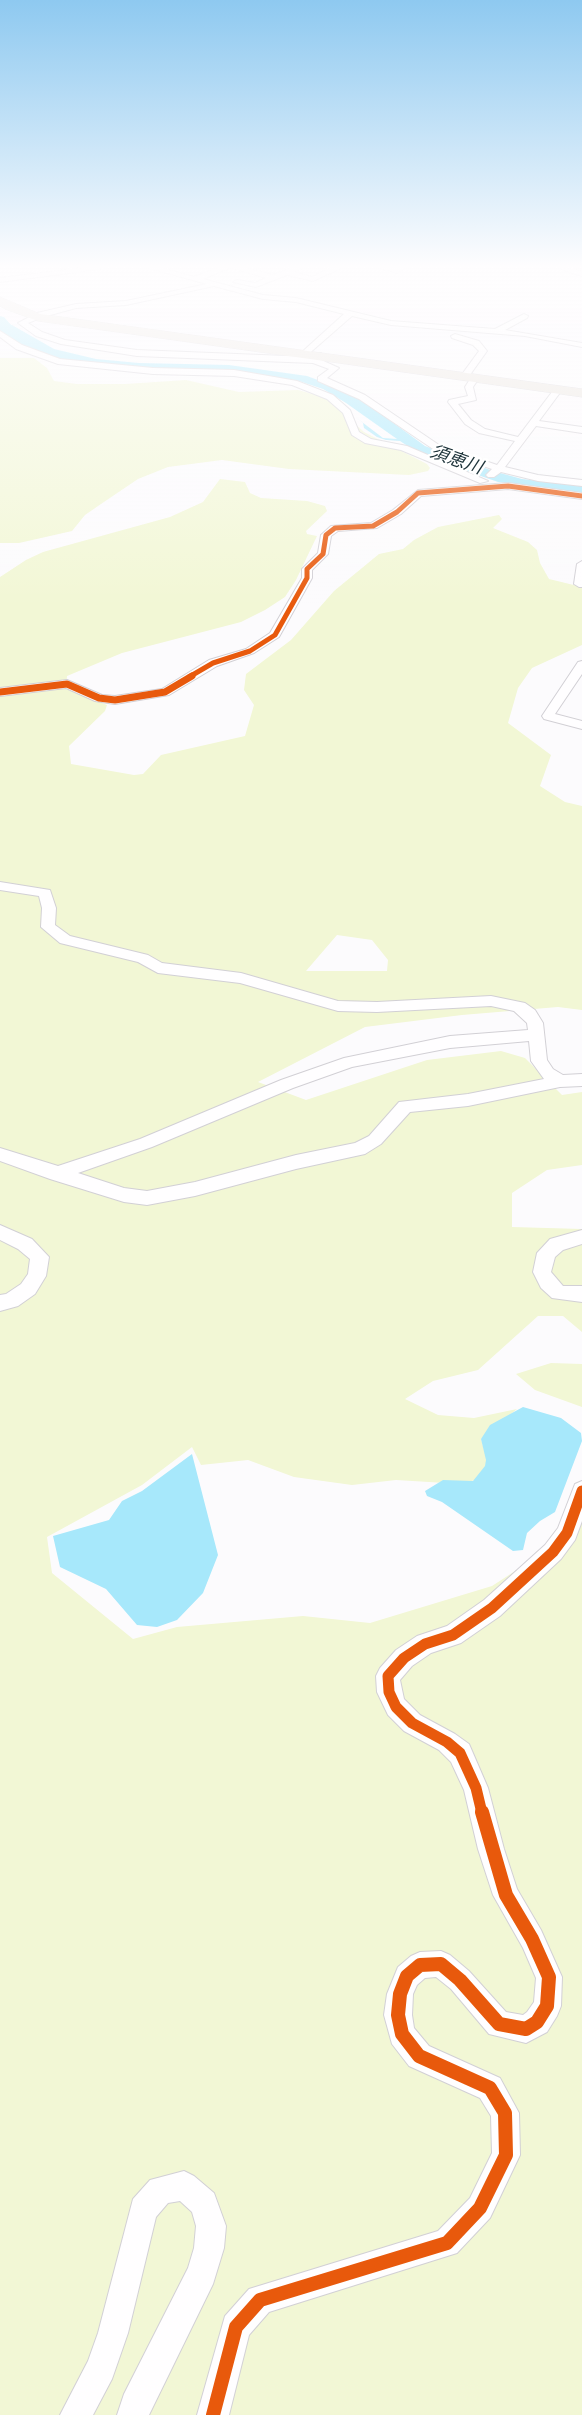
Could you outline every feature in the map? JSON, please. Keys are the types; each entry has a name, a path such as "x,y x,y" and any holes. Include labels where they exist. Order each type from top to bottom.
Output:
{"main road":[{"path":"490,381 582,393"}],"street":[{"path":"282,381 330,397 347,412 355,434 368,441 404,448 484,480"},
{"path":"325,381 362,397 422,440 451,453 499,469 538,478 582,483"},
{"path":"470,381 469,387 474,398 452,402 468,422 482,431 520,440"},
{"path":"469,489 499,469 558,390"},
{"path":"534,423 582,430"},
{"path":"0,692 67,684 99,698 116,700 165,692 213,663 250,651 275,635 307,578 307,569 323,554 326,535 335,528 373,526 397,512 418,493 508,486 582,496"},
{"path":"581,576 582,564"},
{"path":"582,665 548,716 582,725"},
{"path":"0,886 45,893 49,908 48,927 65,940 143,958 158,968 242,978 338,1006 377,1007 491,1002 519,1006 535,1023 539,1061 547,1073 560,1081"},
{"path":"57,1174 146,1143 287,1084 350,1062 450,1042 538,1035"},
{"path":"0,1154 124,1195 147,1198 195,1189 296,1162 359,1149 375,1140 405,1106 468,1100 560,1081 582,1080"},
{"path":"0,1232 25,1244 40,1257 37,1276 28,1290 11,1301 0,1303"},
{"path":"582,1237 557,1244 546,1253 542,1272 548,1283 559,1293 582,1294"},
{"path":"213,2415 236,2327 260,2300 447,2243 480,2208 506,2155 505,2113 490,2088 419,2056 402,2034 398,2015 400,1994 407,1976 420,1965 441,1965 460,1980 500,2024 526,2028 537,2022 547,2006 549,1977 532,1939 506,1895 491,1849 476,1788 460,1753 447,1742 412,1723 396,1707 389,1692 388,1676 404,1658 425,1644 453,1635 492,1608 553,1552 567,1533 582,1491"},
{"path":"76,2415 101,2368 113,2333 143,2209 160,2190 184,2186 204,2204 211,2226 209,2248 202,2272 135,2405 133,2415"}],"green space":[{"path":"0,381 125,384 189,381 239,392 298,390 327,398 364,432 427,464 430,468 428,471 409,475 289,469 222,460 168,467 138,479 85,515 72,531 19,543 0,543"},
{"path":"220,479 245,482 250,493 261,498 307,501 325,506 327,511 306,531 307,534 317,536 296,580 285,597 265,610 241,622 122,653 67,676 66,689 107,705 105,711 69,746 71,764 134,775 143,774 161,755 245,736 254,705 244,690 246,674 291,640 334,591 379,554 403,549 438,527 499,515 502,519 493,528 528,542 537,550 540,563 549,579 582,587 582,645 532,668 518,688 508,723 551,755 540,786 565,802 582,806 582,1010 558,1007 462,1015 365,1027 258,1082 306,1100 427,1060 501,1051 525,1058 562,1095 582,1092 582,1165 547,1170 512,1193 512,1227 582,1229 582,1332 563,1316 538,1316 478,1370 433,1381 405,1399 438,1415 474,1418 517,1409 481,1439 487,1460 485,1467 475,1480 462,1484 396,1480 352,1485 294,1477 248,1460 201,1465 192,1447 142,1485 47,1537 52,1573 133,1639 177,1627 303,1616 370,1623 492,1586 549,1549 582,1515 582,2415 0,2415 0,577 43,552 170,517 203,502","holes":["337,935 372,940 388,960 387,971 306,971"]},
{"path":"551,1363 582,1364 582,1407 535,1390 516,1374"}],"water":[{"name":"須恵川","path":"299,381 320,381 362,400 425,446 522,479 582,486 582,493 498,482 441,462 400,441 377,437 364,428 363,423 354,416 383,438 397,439 323,389"},
{"path":"523,1407 561,1418 581,1433 582,1441 555,1512 540,1521 527,1533 523,1550 513,1551 442,1502 427,1496 425,1491 443,1480 473,1481 485,1466 486,1460 481,1439 490,1425"},
{"path":"192,1454 218,1555 203,1593 177,1620 157,1627 137,1625 106,1589 60,1567 53,1536 109,1520 122,1501 142,1491"}],"cycle path":[{"path":"0,692 67,684 99,698 115,700 165,692 213,663 250,651 275,635 307,578 307,569 323,554 326,535 335,528 373,526 397,512 418,493 508,486 582,496"},
{"path":"213,2415 236,2327 260,2300 447,2243 480,2208 506,2155 505,2113 490,2088 419,2056 402,2034 398,2015 400,1994 407,1976 420,1965 441,1964 460,1980 499,2024 526,2029 537,2022 547,2006 549,1977 532,1939 506,1895 491,1849 476,1788 460,1753 447,1742 412,1723 396,1707 389,1692 388,1676 404,1658 425,1644 453,1635 492,1608 553,1552 567,1533 582,1491"}]}
